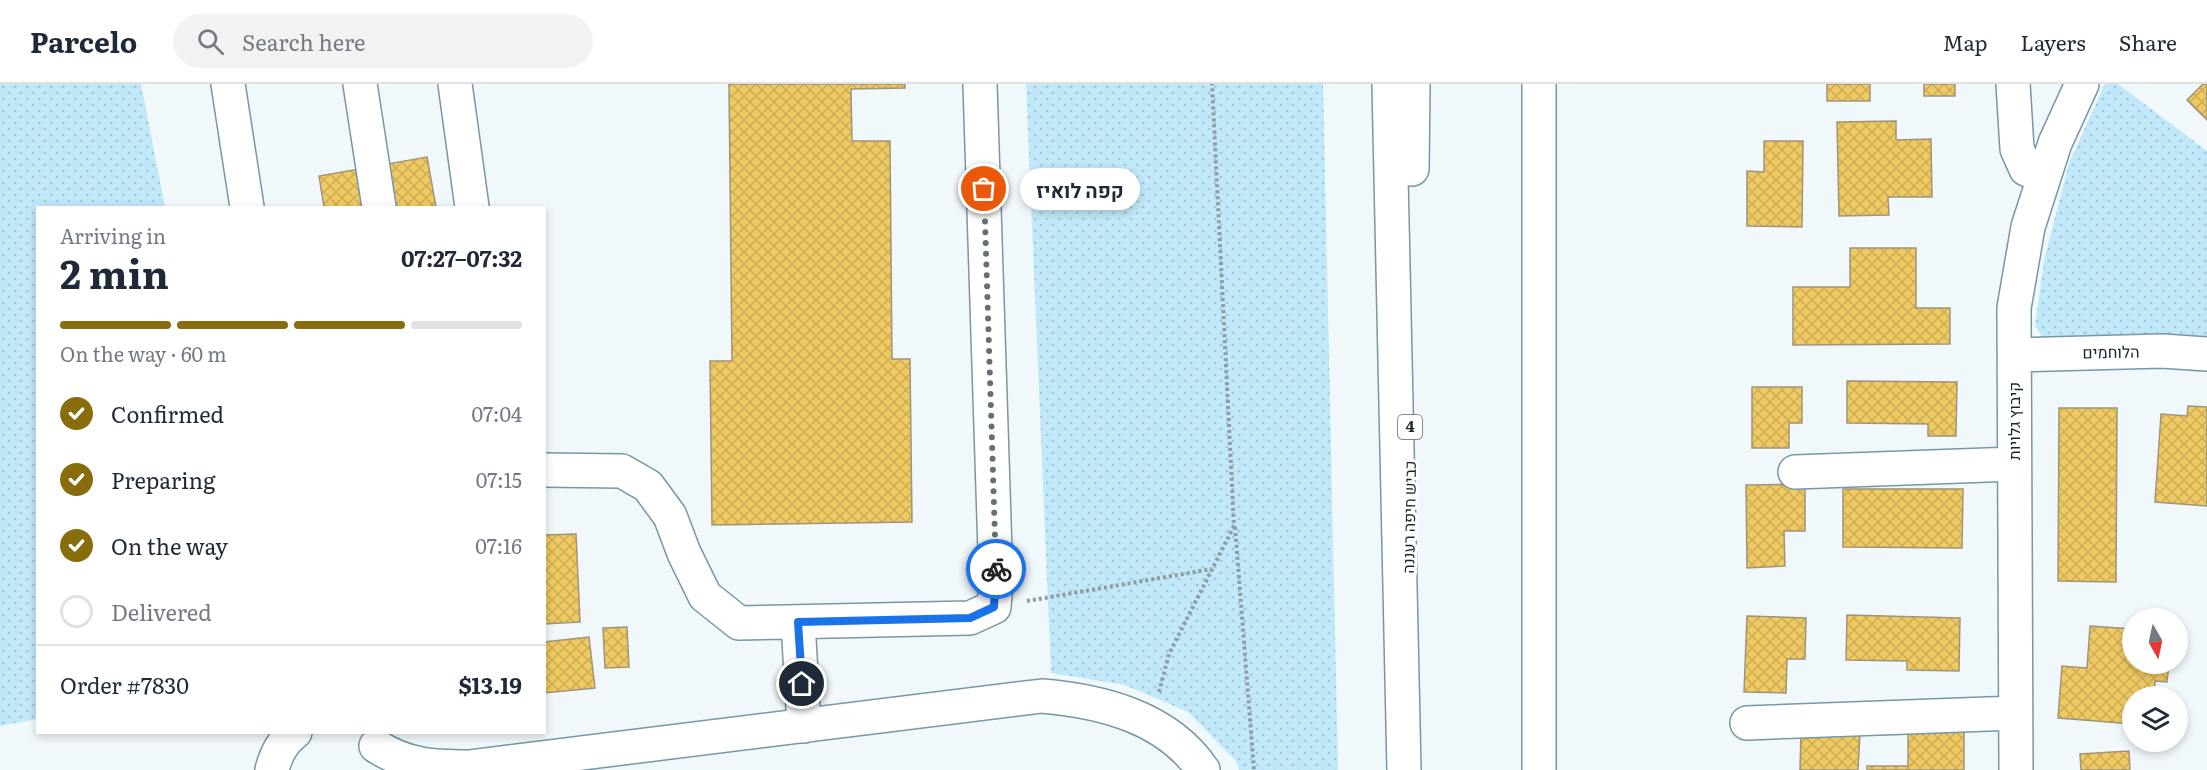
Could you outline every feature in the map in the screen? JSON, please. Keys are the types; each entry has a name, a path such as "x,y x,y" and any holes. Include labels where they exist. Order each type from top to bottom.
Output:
{"main road":[{"path":"228,84 247,206"},
{"path":"360,84 379,206"},
{"path":"454,84 472,206"},
{"path":"546,470 622,471 648,486 670,516 684,553 705,596 739,623 970,618 994,607 996,583 980,84"},
{"path":"1389,84 1405,770"},
{"name":"כביש חיפה רעננה","path":"1405,770 1413,84"},
{"path":"1539,770 1539,127 1541,84"},
{"path":"2013,84 2017,149 2026,169 2044,177"},
{"name":"קיבוץ גלויות","path":"2016,770 2014,308 2028,227 2055,143 2082,84"},
{"name":"הלוחמים","path":"2014,355 2162,351 2207,354"},
{"path":"1795,472 2014,464"},
{"path":"798,622 804,726"},
{"path":"371,743 390,755 434,767 464,768 620,759 804,726 1042,696 1082,700 1133,715 1173,736 1203,770"},
{"path":"1748,723 2016,714"}],"path":[{"path":"1212,84 1234,526 1254,770"},
{"path":"1150,724 1169,654 1234,526"},
{"path":"994,607 1212,568"}],"shaded area":[{"path":"0,84 141,84 165,206 36,206 36,719 0,726"},
{"path":"1026,84 1323,84 1338,770 1239,770 1236,761 1188,712 1125,685 1051,673"},
{"path":"2105,84 2118,84 2207,151 2207,352 2044,339 2035,326 2044,261 2069,163"}],"building":[{"path":"729,84 905,84 905,88 851,89 852,141 890,141 892,359 910,359 912,522 712,525 710,361 732,361"},
{"path":"1827,84 1870,84 1870,101 1827,101"},
{"path":"1924,84 1955,84 1955,96 1924,96"},
{"path":"2203,84 2207,84 2207,120 2187,100"},
{"path":"1896,121 1896,140 1931,139 1932,197 1888,197 1889,215 1839,216 1837,122"},
{"path":"1764,141 1803,141 1802,227 1747,226 1747,171 1764,172"},
{"path":"427,157 436,206 324,206 319,176"},
{"path":"1850,248 1916,248 1916,308 1950,308 1950,344 1793,345 1793,287 1850,287"},
{"path":"1847,381 1957,382 1956,436 1928,436 1928,424 1847,423"},
{"path":"1752,387 1802,387 1802,423 1789,423 1789,448 1752,448"},
{"path":"2188,406 2207,407 2207,506 2155,502 2161,414 2187,416"},
{"path":"2059,408 2117,408 2116,582 2058,581"},
{"path":"1805,484 1805,531 1784,531 1785,566 1747,568 1746,485"},
{"path":"1843,489 1963,489 1962,548 1843,547"},
{"path":"576,534 580,622 546,624 546,535"},
{"path":"1847,615 1960,618 1959,671 1907,670 1907,661 1846,660"},
{"path":"1747,616 1806,618 1805,659 1787,659 1786,693 1744,692"},
{"path":"2090,626 2122,628 2122,674 2168,674 2167,682 2155,681 2155,686 2122,686 2122,723 2058,718 2062,666 2087,668"},
{"path":"627,627 629,667 605,668 603,628"},
{"path":"589,637 595,688 546,693 546,642"},
{"path":"1908,726 1964,726 1964,770 1867,770 1867,766 1908,766"},
{"path":"1801,731 1860,732 1858,770 1800,770"},
{"path":"2129,752 2130,770 2081,770 2080,754"}],"way so far":[{"path":"984,189 996,569"}],"place":[{"name":"קפה לואיז","path":"984,189"}],"route":[{"path":"802,684 798,622 970,618 994,607 996,569"}]}
